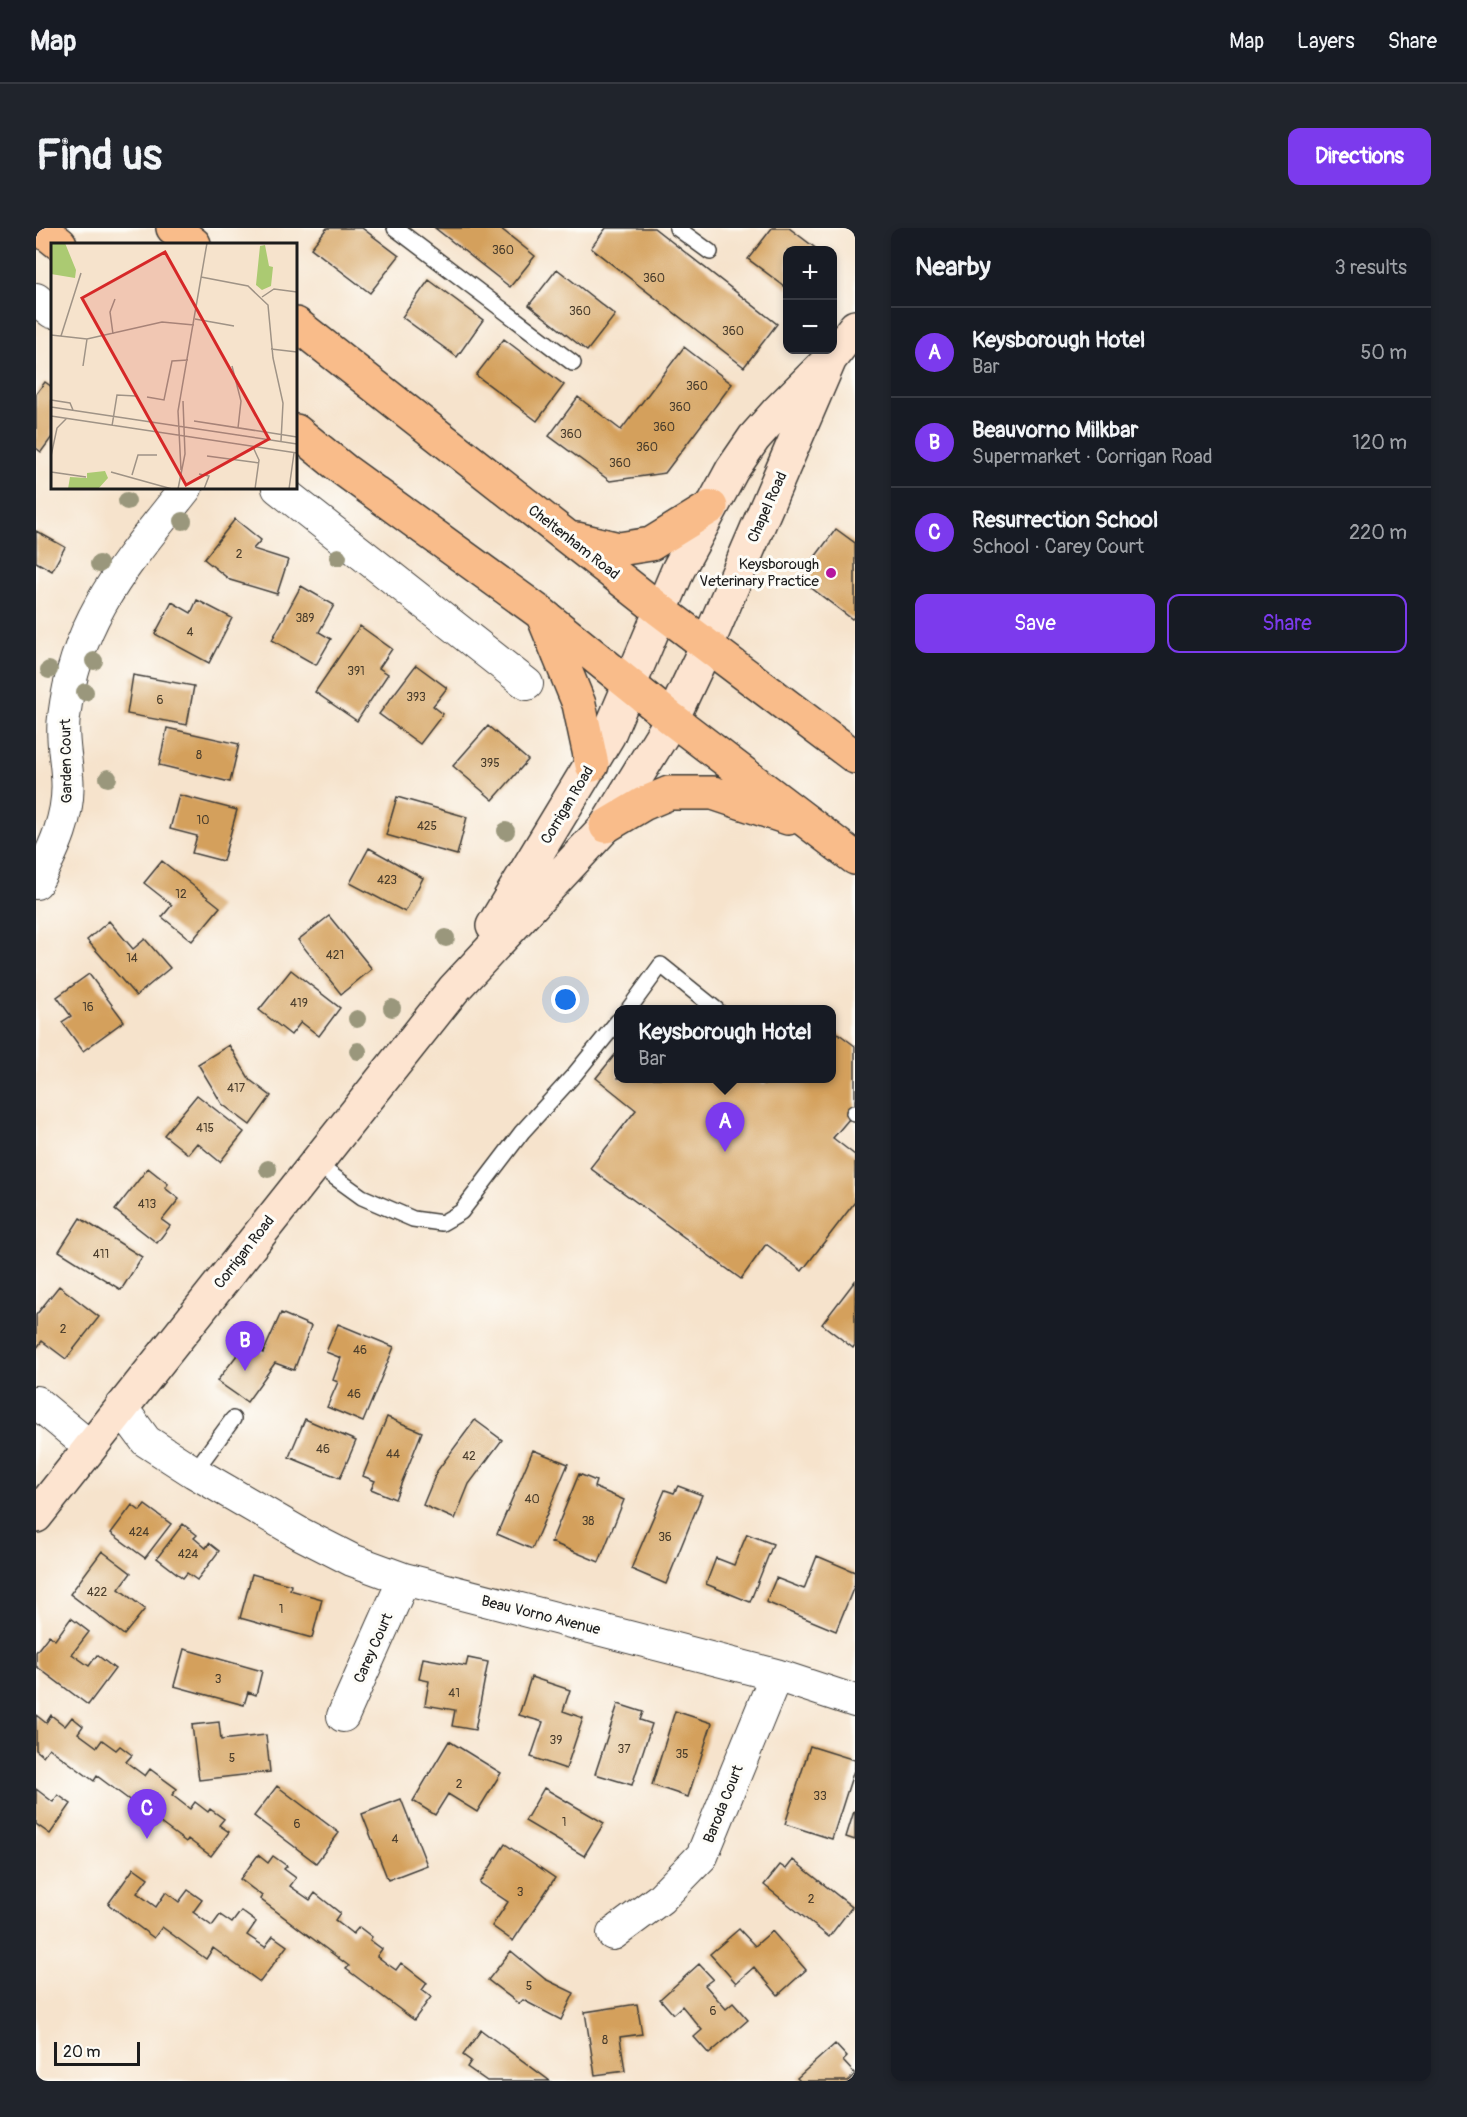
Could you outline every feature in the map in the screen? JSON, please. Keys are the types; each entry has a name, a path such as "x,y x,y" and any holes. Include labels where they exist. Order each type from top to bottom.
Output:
{"main road":[{"path":"40,228 59,243"},
{"name":"Cheltenham Road","path":"297,325 660,610 855,757"},
{"name":"Chapel Road","path":"660,610 711,507 754,438 830,359 855,327"},
{"name":"Chapel Road","path":"672,719 707,645 830,359"},
{"path":"297,432 344,470 542,614 672,719 855,858"},
{"path":"570,538 619,549 651,544 711,507"},
{"name":"Corrigan Road","path":"454,989 608,736 660,610"},
{"path":"542,614 579,704 592,765"},
{"name":"Corrigan Road","path":"36,1516 454,989 606,826 672,719"},
{"path":"606,826 643,804 669,793 713,794 813,826"}],"street":[{"path":"36,299 51,311"},
{"name":"Garden Court","path":"36,883 57,844 66,811 68,776 63,752 64,718 76,659 85,633 115,578 185,489"},
{"path":"279,489 503,662 527,684"},
{"path":"36,1402 90,1447"},
{"name":"Beau Vorno Avenue","path":"121,1407 146,1441 199,1466 241,1497 301,1534 352,1560 404,1579 776,1675 855,1701"},
{"name":"Carey Court","path":"343,1716 404,1579"},
{"name":"Baroda Court","path":"613,1934 660,1899 702,1857 776,1675"}],"lane":[{"path":"394,228 573,363"},
{"path":"677,228 710,252"},
{"path":"632,1005 661,965 711,1005"},
{"path":"315,1163 362,1197 412,1219 442,1223 461,1212 522,1132 614,1027"},
{"path":"199,1466 233,1419"}],"building":[{"path":"327,228 362,228 399,256 370,293 311,248"},
{"path":"435,228 500,228 535,256 510,287"},
{"path":"606,228 654,228 777,324 744,367 591,248"},
{"path":"772,228 789,228 813,246 783,246 783,285 748,259"},
{"path":"557,269 615,315 587,351 529,305"},
{"path":"429,280 483,320 457,357 402,317"},
{"path":"504,339 564,385 537,421 476,375"},
{"path":"684,347 732,384 665,473 610,481 549,436 578,397 621,430"},
{"path":"45,382 51,386 51,438 41,452 36,448 36,394"},
{"path":"235,519 261,540 253,549 288,560 277,594 230,580 204,559"},
{"name":"Keysborough Veterinary Practice","path":"836,529 855,543 855,616 852,619 801,580 811,567 809,565"},
{"path":"36,531 65,547 52,571 36,562"},
{"path":"301,586 334,605 319,632 331,639 316,665 272,640"},
{"path":"197,600 232,618 209,663 155,634 172,602 191,613"},
{"path":"360,626 392,649 379,668 388,674 357,721 315,692"},
{"path":"416,665 447,688 433,706 443,714 420,744 379,714"},
{"path":"133,675 194,686 187,725 127,714"},
{"path":"488,726 528,760 493,800 453,766"},
{"path":"167,728 239,744 230,782 159,765"},
{"path":"179,795 237,810 223,861 192,853 197,836 170,829"},
{"path":"397,797 467,817 457,855 386,835"},
{"path":"369,848 423,878 405,912 350,883"},
{"path":"162,861 220,907 192,941 162,917 172,905 144,883"},
{"path":"329,916 372,969 341,994 298,940"},
{"path":"109,921 133,949 145,939 170,968 136,996 87,940"},
{"path":"291,970 340,1008 319,1036 301,1022 291,1035 259,1010"},
{"path":"89,974 124,1021 83,1051 62,1022 71,1016 57,997"},
{"path":"836,1032 855,1046 855,1112 833,1138 855,1155 855,1202 802,1271 766,1244 741,1279 590,1168 636,1110 596,1078 614,1056 614,1083 836,1083"},
{"path":"229,1045 250,1080 271,1096 250,1125 222,1104 198,1064"},
{"path":"197,1095 244,1132 220,1162 197,1143 188,1154 164,1135"},
{"path":"148,1168 168,1184 165,1188 179,1199 162,1220 170,1226 157,1243 115,1210"},
{"path":"80,1218 142,1257 121,1290 59,1251"},
{"path":"855,1281 855,1345 853,1348 822,1324"},
{"path":"59,1286 99,1317 66,1359 42,1341 36,1349 36,1315"},
{"path":"281,1313 311,1326 294,1370 275,1363 247,1402 217,1381 247,1342 263,1353"},
{"path":"338,1324 394,1347 363,1422 327,1407 338,1382 333,1380 341,1358 326,1352"},
{"path":"387,1417 422,1432 395,1499 371,1489 375,1481 363,1476"},
{"path":"305,1419 356,1441 340,1478 289,1457"},
{"path":"475,1420 502,1440 469,1484 455,1519 423,1505 437,1471"},
{"path":"533,1450 568,1464 532,1549 497,1534"},
{"path":"579,1474 596,1481 594,1487 624,1500 599,1562 551,1542"},
{"path":"678,1486 702,1495 666,1584 631,1569 665,1490 674,1493"},
{"path":"132,1505 140,1511 145,1505 171,1524 145,1558 111,1533"},
{"path":"183,1524 197,1535 194,1538 206,1548 209,1543 219,1551 197,1580 187,1573 183,1578 157,1558"},
{"path":"747,1534 773,1544 750,1602 706,1584 716,1558 734,1565"},
{"path":"102,1551 131,1573 119,1589 145,1609 124,1635 70,1594"},
{"path":"817,1556 855,1572 855,1584 836,1631 766,1602 776,1578 804,1589"},
{"path":"252,1574 291,1585 290,1590 322,1599 312,1638 240,1618"},
{"path":"71,1618 89,1632 72,1654 89,1666 97,1655 115,1669 88,1705 36,1666 36,1652 49,1635 55,1640"},
{"path":"184,1649 262,1671 256,1695 248,1692 244,1705 174,1686"},
{"path":"423,1658 466,1666 468,1658 488,1662 475,1730 452,1726 455,1710 425,1705 429,1681 419,1679"},
{"path":"531,1677 570,1690 563,1711 583,1718 566,1769 531,1757 543,1722 519,1715"},
{"path":"618,1704 643,1712 640,1720 652,1724 632,1785 595,1774"},
{"path":"675,1711 712,1723 688,1797 652,1785"},
{"path":"36,1715 46,1723 51,1715 65,1726 72,1717 83,1726 78,1733 97,1747 102,1740 116,1750 120,1746 132,1755 126,1762 145,1776 150,1769 177,1789 172,1795 190,1809 195,1802 208,1812 210,1809 224,1819 219,1825 229,1832 211,1856 188,1839 186,1842 97,1776 94,1781 49,1748 43,1756 36,1750"},
{"path":"219,1722 221,1740 266,1735 270,1772 199,1780 192,1725"},
{"path":"449,1741 501,1773 477,1812 448,1794 435,1815 413,1801"},
{"path":"810,1746 855,1760 855,1767 832,1839 785,1824"},
{"path":"277,1786 339,1833 316,1863 254,1816"},
{"path":"544,1788 604,1823 584,1856 525,1821"},
{"path":"36,1789 53,1802 58,1795 71,1804 50,1834 36,1824"},
{"path":"401,1799 427,1865 388,1880 362,1814"},
{"path":"855,1811 855,1840 846,1837"},
{"path":"505,1844 555,1878 513,1941 492,1926 508,1902 480,1883"},
{"path":"258,1855 268,1863 273,1856 287,1866 284,1869 296,1878 290,1886 310,1900 315,1893 340,1913 335,1920 353,1934 359,1927 372,1937 370,1940 382,1949 377,1956 386,1963 396,1970 401,1963 427,1983 422,1990 431,1997 414,2020 346,1969 349,1966 260,1899 262,1896 240,1879"},
{"path":"793,1860 852,1907 829,1937 764,1885 780,1865 786,1869"},
{"path":"134,1868 148,1878 137,1893 156,1907 166,1892 179,1902 188,1890 202,1900 193,1912 212,1926 220,1915 232,1923 241,1911 256,1922 247,1935 265,1947 273,1936 287,1946 260,1982 213,1948 206,1959 162,1927 154,1938 108,1904"},
{"path":"739,1929 755,1946 772,1931 806,1970 778,1995 754,1967 736,1983 710,1954"},
{"path":"511,1951 545,1979 574,1993 561,2020 523,2000 519,2004 488,1980"},
{"path":"699,1964 713,1979 705,1985 726,2009 733,2003 748,2020 709,2054 694,2037 702,2030 682,2006 673,2014 660,1999"},
{"path":"637,2004 642,2034 620,2037 625,2071 595,2075 585,2012"},
{"path":"481,2030 550,2081 487,2081 467,2067 471,2061 463,2055"},
{"path":"835,2044 847,2057 843,2061 855,2074 848,2081 800,2081 797,2078"}],"place":[{"name":"Keysborough Veterinary Practice","path":"831,573"},
{"name":"Keysborough Hotel","path":"725,1152"},
{"name":"Beauvorno Milkbar","path":"245,1371"},
{"name":"Resurrection School","path":"147,1839"}]}
